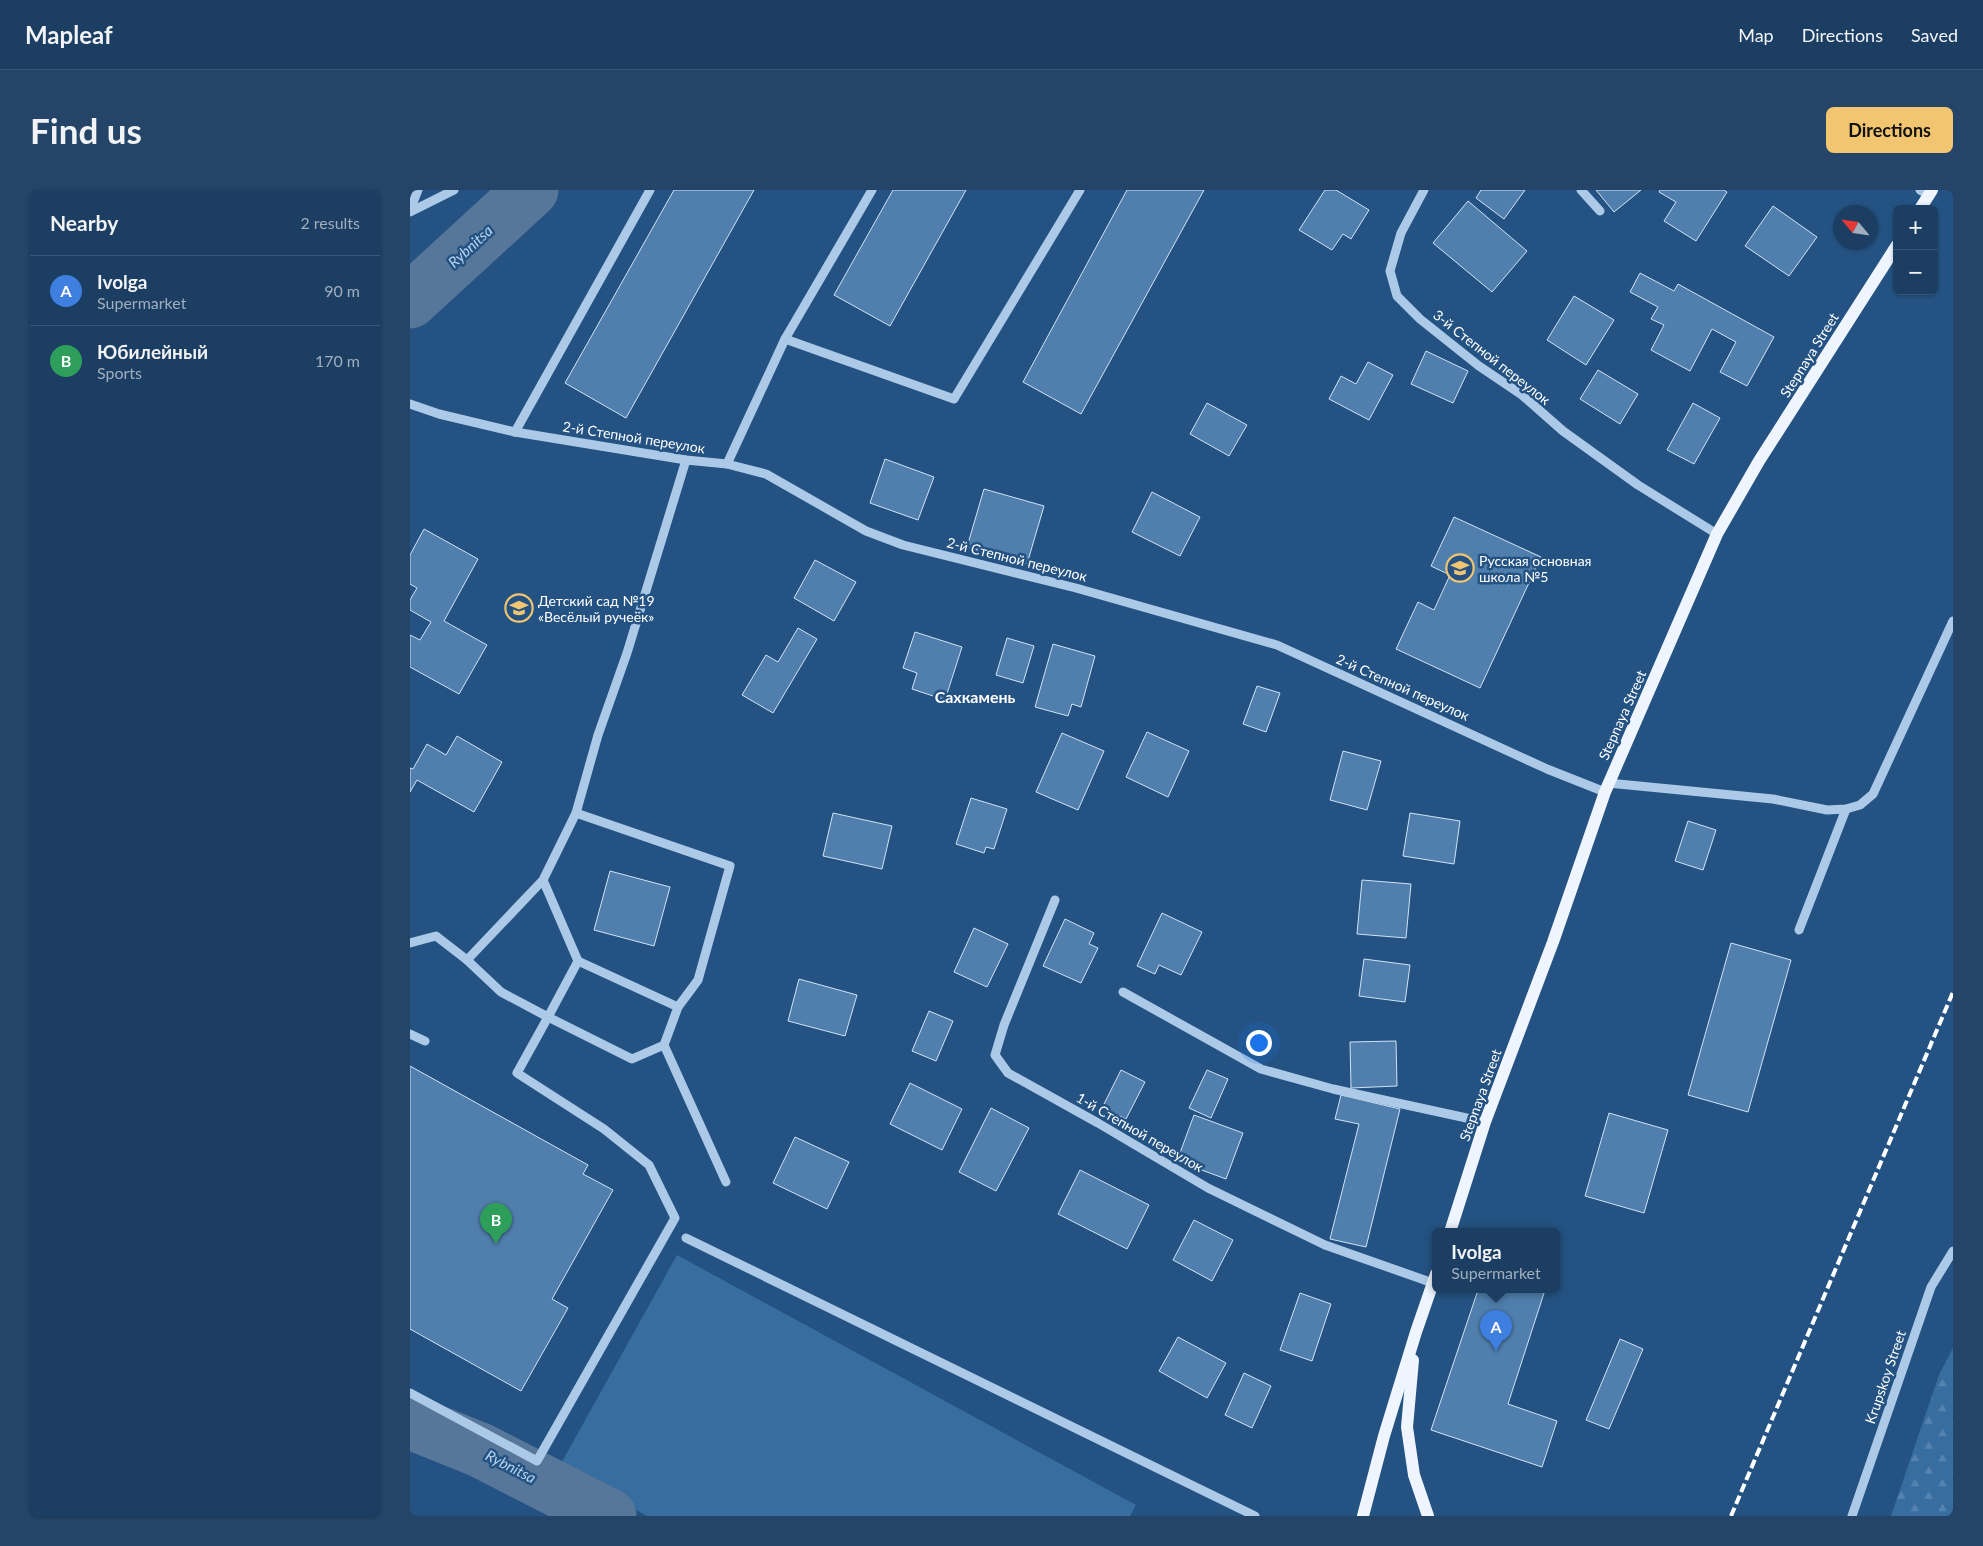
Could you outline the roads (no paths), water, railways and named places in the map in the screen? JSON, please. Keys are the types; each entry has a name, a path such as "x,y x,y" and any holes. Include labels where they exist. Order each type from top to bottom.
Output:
{"main road":[{"path":"1922,205 1927,192"},
{"name":"Stepnaya Street","path":"1451,1228 1485,1122 1553,942 1607,788 1717,534 1759,461 1894,250"},
{"path":"1363,1516 1384,1436 1416,1332 1432,1287"},
{"path":"1416,1332 1407,1427 1414,1475 1428,1516"}],"street":[{"path":"410,211 418,190"},
{"path":"410,211 454,190"},
{"path":"515,432 650,190"},
{"path":"727,464 785,339 872,190"},
{"path":"785,339 954,399 1080,190"},
{"name":"3-й Степной переулок","path":"1424,190 1401,232 1390,271 1397,296 1420,319 1479,366 1522,395 1563,431 1638,485 1717,534"},
{"path":"1581,190 1600,211"},
{"name":"2-й Степной переулок","path":"410,404 439,414 515,432 686,460 727,464 766,474 866,531 903,545 1076,588 1277,645 1547,769 1607,788 1773,799 1827,810 1846,809"},
{"path":"467,960 543,880 576,813 598,735 630,644 686,460"},
{"path":"1799,930 1846,809 1860,805 1873,794 1953,621"},
{"path":"576,813 730,866 698,980 678,1006 664,1045 726,1182"},
{"path":"543,880 578,961 678,1006"},
{"name":"1-й Степной переулок","path":"1055,900 1004,1025 995,1055 1008,1073 1098,1123 1208,1188 1325,1245 1432,1278"},
{"path":"410,943 436,936 467,960 501,992 632,1059 664,1045"},
{"path":"410,1392 537,1461 674,1218 649,1165 604,1129 517,1073 578,961"},
{"path":"1123,992 1261,1069 1333,1089 1485,1122"},
{"path":"410,1034 425,1041"},
{"path":"686,1238 1256,1516"},
{"name":"Krupskoy Street","path":"1852,1516 1931,1287 1953,1251"}],"waterway":[{"name":"Rybnitsa","path":"410,301 531,190"},
{"name":"Rybnitsa","path":"410,1422 480,1450 609,1516"}],"railway":[{"path":"1731,1516 1953,992"}],"place":[{"name":"Русская основная школа №5","path":"1460,568"},
{"name":"Детский сад №19 «Весёлый ручеёк»","path":"519,608"},
{"name":"Юбилейный","path":"496,1244"},
{"name":"Ivolga","path":"1496,1351"}],"district":[{"name":"Сахкамень","path":"975,696"}]}
